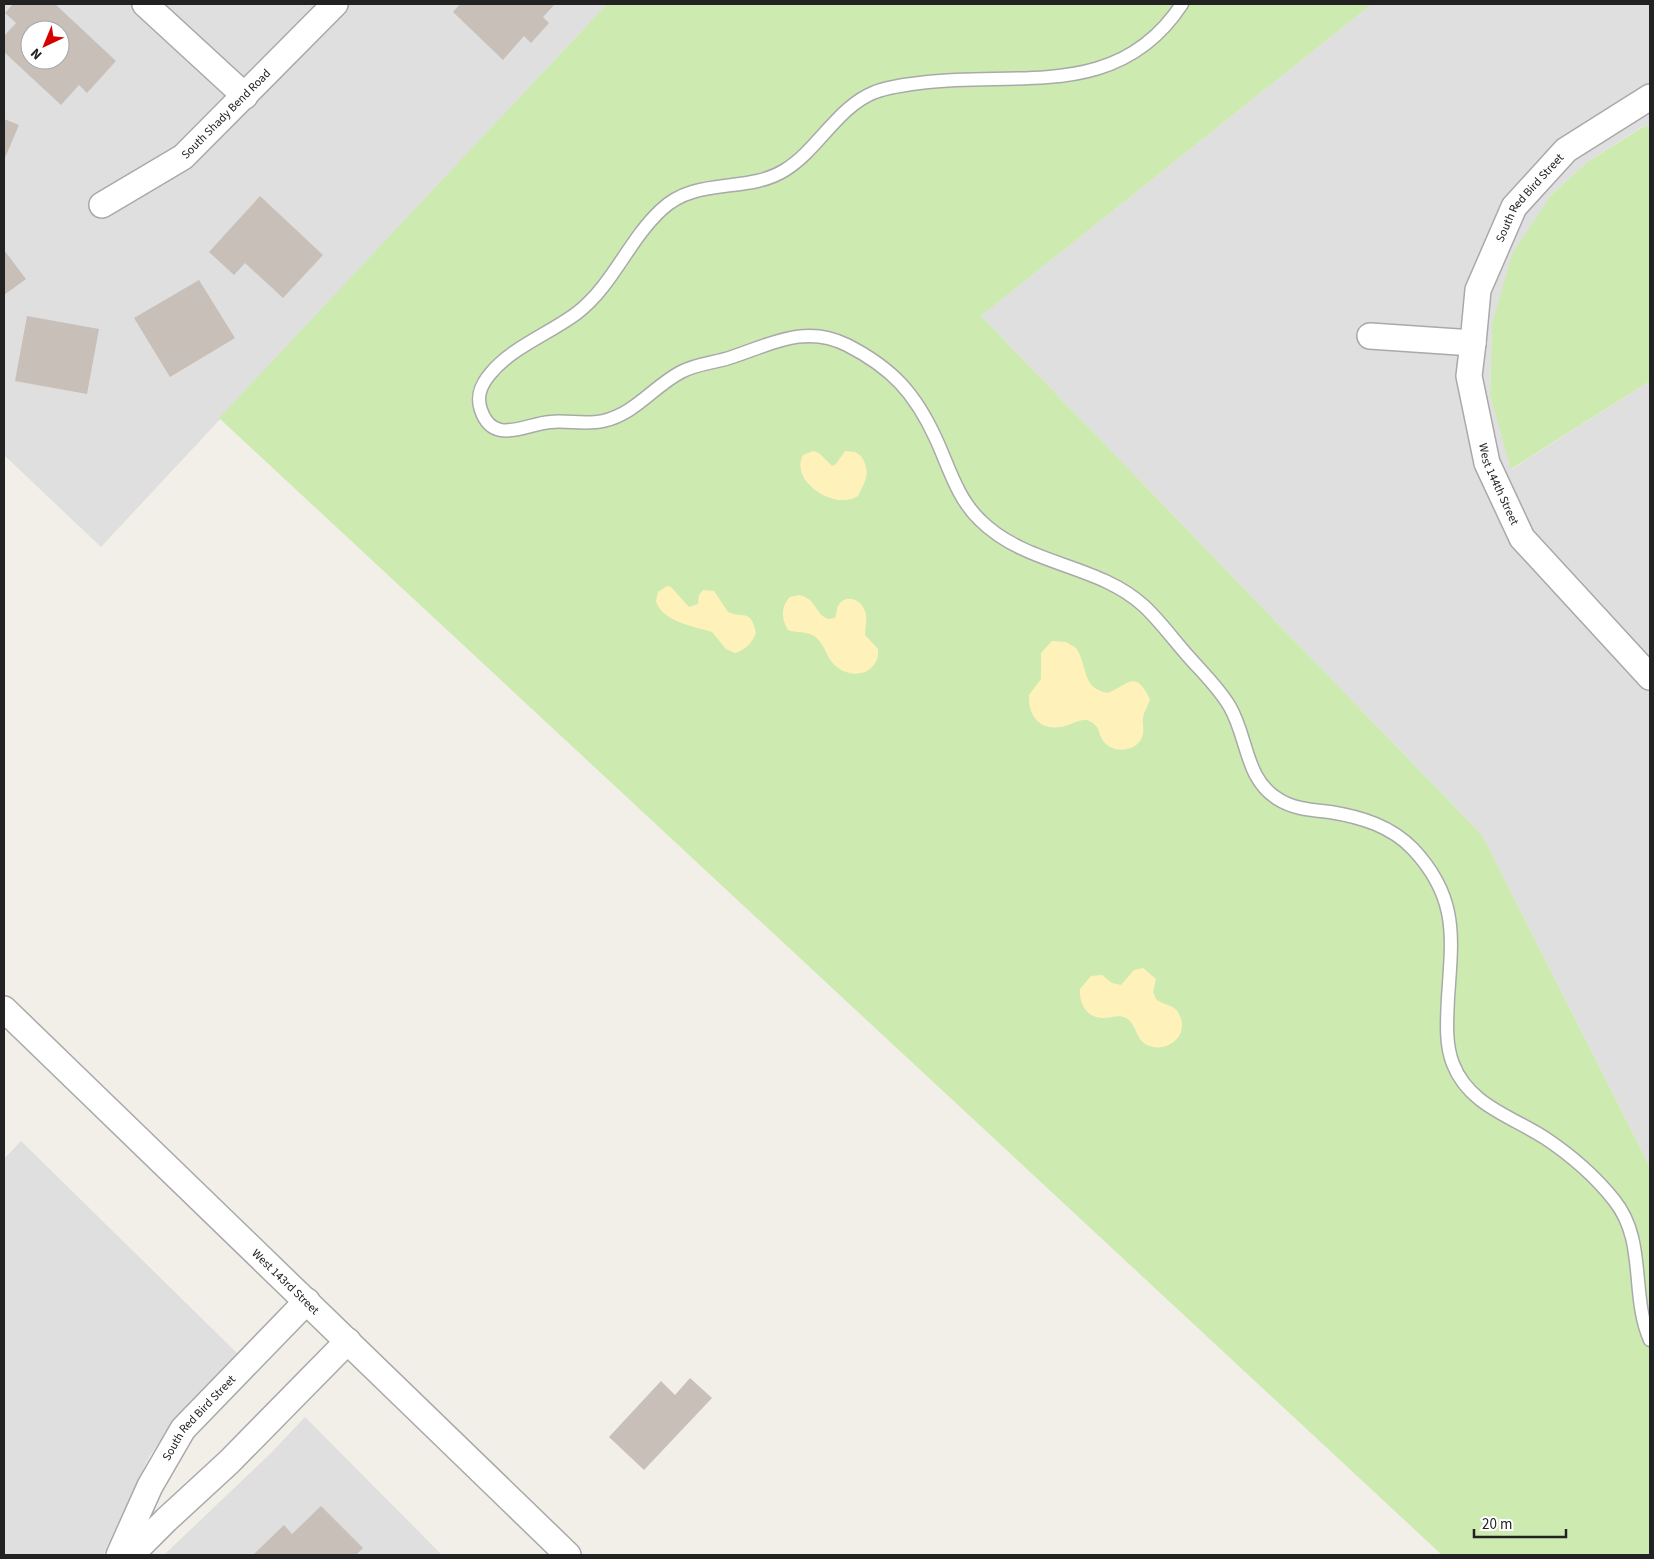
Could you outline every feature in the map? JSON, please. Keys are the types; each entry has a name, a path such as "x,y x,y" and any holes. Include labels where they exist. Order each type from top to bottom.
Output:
{"street":[{"path":"145,4 245,96"},
{"name":"South Shady Bend Road","path":"102,205 183,157 335,4"},
{"name":"South Red Bird Street","path":"1472,343 1478,290 1514,207 1566,150 1650,97"},
{"path":"1370,336 1472,343"},
{"name":"West 144th Street","path":"1472,343 1469,376 1487,462 1522,538 1650,677"},
{"name":"West 143rd Street","path":"4,1009 307,1300 568,1555"},
{"name":"South Red Bird Street","path":"119,1555 150,1486 183,1429 307,1300"},
{"path":"132,1555 166,1520 229,1462 348,1341"}],"lane":[{"path":"1182,4 1158,34 1131,54 1110,63 1064,77 947,80 892,86 862,98 849,107 786,170 763,179 698,189 665,205 592,300 577,313 512,354 487,377 479,391 478,401 481,413 487,423 496,430 515,431 546,422 603,421 625,413 675,375 692,367 727,359 771,342 803,334 837,339 880,364 899,379 914,397 970,510 1001,538 1022,550 1111,583 1149,610 1223,696 1234,714 1253,773 1266,789 1276,798 1293,806 1358,817 1376,824 1395,833 1410,845 1422,860 1438,883 1450,916 1452,941 1447,1039 1456,1072 1479,1100 1549,1141 1589,1174 1616,1202 1626,1216 1633,1237 1642,1316 1650,1340"}],"shaded area":[{"path":"4,4 607,4 101,547 4,455"},
{"path":"1372,4 1650,4 1650,129 1645,125 1586,163 1551,195 1492,324 1490,395 1512,469 1650,381 1650,1167 1482,835 981,316"},
{"path":"21,1141 240,1356 168,1430 149,1457 103,1555 4,1555 4,1159"},
{"path":"305,1417 442,1555 164,1555 271,1453"}],"green space":[{"path":"607,4 1372,4 981,316 1482,835 1650,1167 1650,1555 1442,1555 219,418"},
{"path":"1646,125 1650,129 1650,381 1511,469 1490,395 1492,324 1512,254 1551,195 1586,163"}],"sand":[{"path":"813,451 819,453 832,466 836,464 845,451 855,452 861,456 867,472 858,496 849,500 838,500 827,497 808,484 800,465 803,455"},
{"path":"667,586 671,587 689,607 698,604 699,595 703,590 714,591 728,612 749,617 752,620 756,633 748,646 735,653 726,649 712,632 680,623 665,614 659,608 656,601 658,592"},
{"path":"799,595 809,600 828,619 835,618 838,606 843,600 851,599 861,604 866,617 865,635 878,649 878,657 875,663 865,672 858,674 844,671 833,664 821,643 814,636 808,633 788,630 783,617 785,604 790,597"},
{"path":"1052,641 1066,642 1076,648 1089,681 1099,691 1108,693 1131,681 1140,684 1145,690 1150,699 1143,720 1143,735 1136,745 1120,750 1114,749 1105,743 1095,725 1087,720 1053,727 1046,726 1036,720 1030,709 1029,695 1041,679 1041,653"},
{"path":"1143,968 1156,979 1153,992 1156,999 1176,1009 1182,1024 1179,1037 1174,1042 1161,1047 1154,1047 1143,1042 1130,1021 1126,1018 1118,1016 1103,1018 1093,1016 1085,1009 1081,1000 1080,989 1091,976 1102,975 1112,983 1121,985 1134,970"}],"building":[{"path":"13,4 55,4 116,61 87,93 79,85 61,105 23,70 70,70 70,20 20,20 20,67 4,52 4,36 16,23 5,13"},
{"path":"460,4 554,5 543,17 549,23 531,43 524,36 503,60 453,12"},
{"path":"4,119 19,125 4,160"},
{"path":"260,196 323,255 283,298 245,263 234,275 209,252"},
{"path":"4,250 26,279 4,295"},
{"path":"199,280 235,338 170,377 134,318"},
{"path":"27,316 99,329 87,394 15,381"},
{"path":"690,1378 712,1398 644,1470 609,1437 661,1381 675,1395"},
{"path":"321,1506 363,1548 356,1555 253,1555 284,1525 292,1534"}]}
